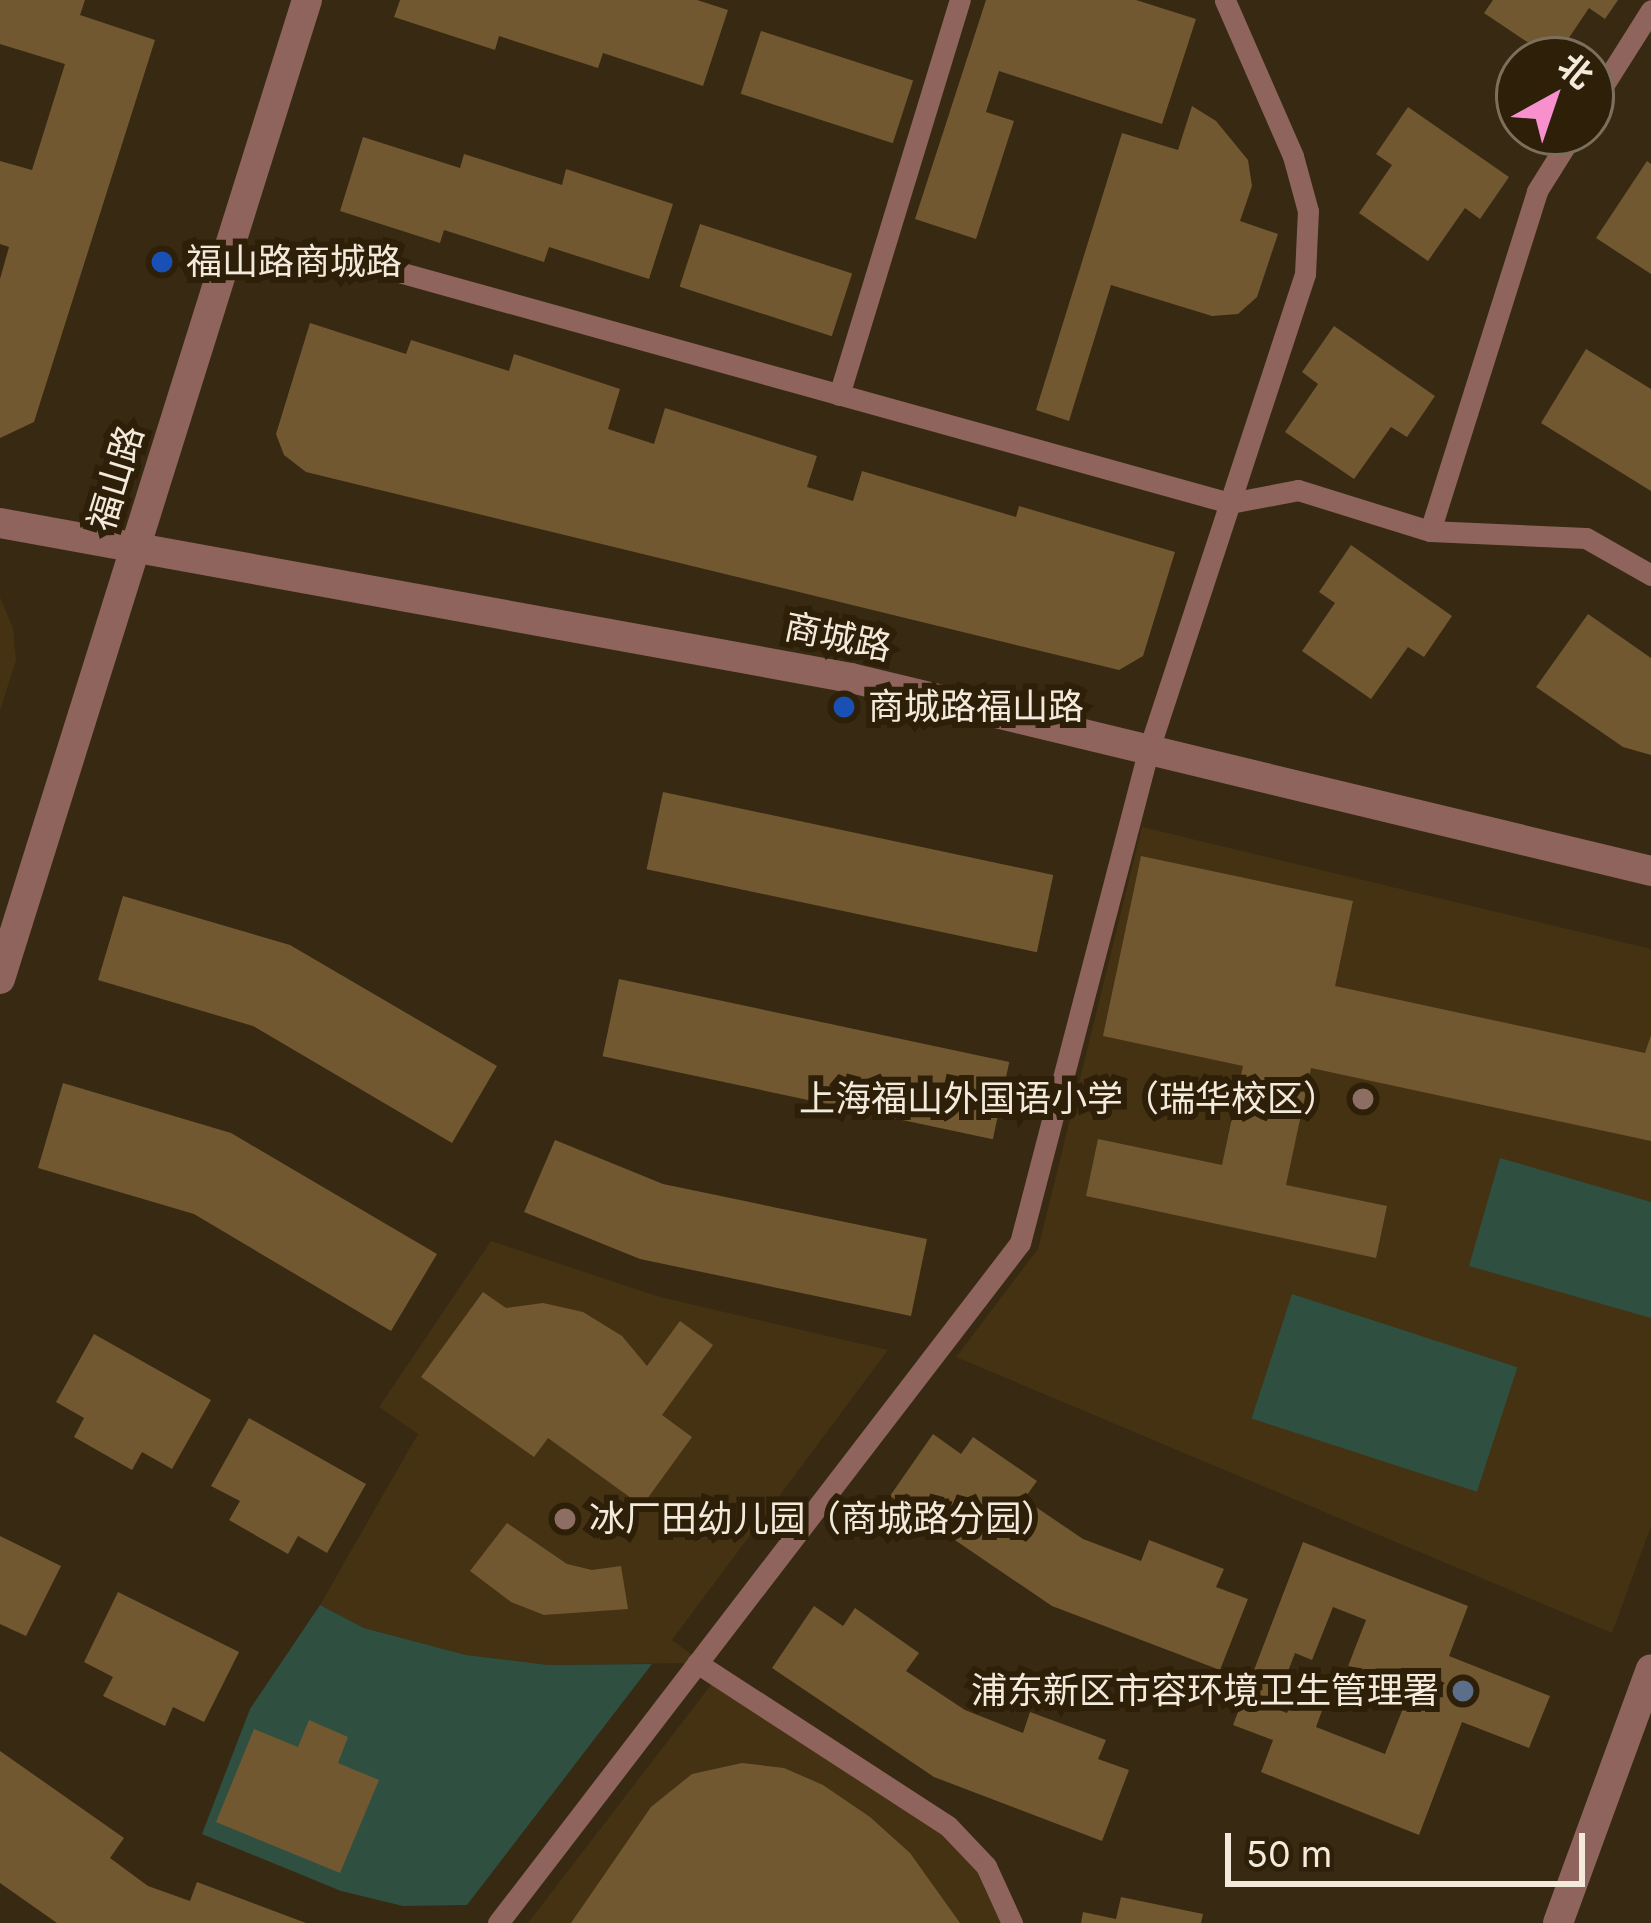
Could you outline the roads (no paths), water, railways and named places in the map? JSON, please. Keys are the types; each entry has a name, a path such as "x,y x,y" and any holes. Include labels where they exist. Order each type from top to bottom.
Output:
{"street":[{"name":"福山路","path":"0,979 307,0"},
{"name":"商城路","path":"0,523 851,678 1651,871"},
{"path":"1558,1923 1651,1669"}],"lane":[{"path":"838,394 960,0"},
{"path":"498,1923 1020,1243 1148,752 1305,274 1308,211 1292,155 1225,0"},
{"path":"1615,67 1651,10"},
{"path":"1430,531 1537,191 1559,156"},
{"path":"334,254 1230,503 1298,490 1430,531 1586,538 1651,575"},
{"path":"698,1663 948,1826 986,1866 1012,1923"}],"place":[{"name":"福山路商城路","path":"162,262"},
{"name":"商城路福山路","path":"844,707"},
{"name":"上海福山外国语小学（瑞华校区）","path":"1363,1099"},
{"name":"冰厂田幼儿园（商城路分园）","path":"565,1519"},
{"name":"浦东新区市容环境卫生管理署","path":"1463,1691"}]}
